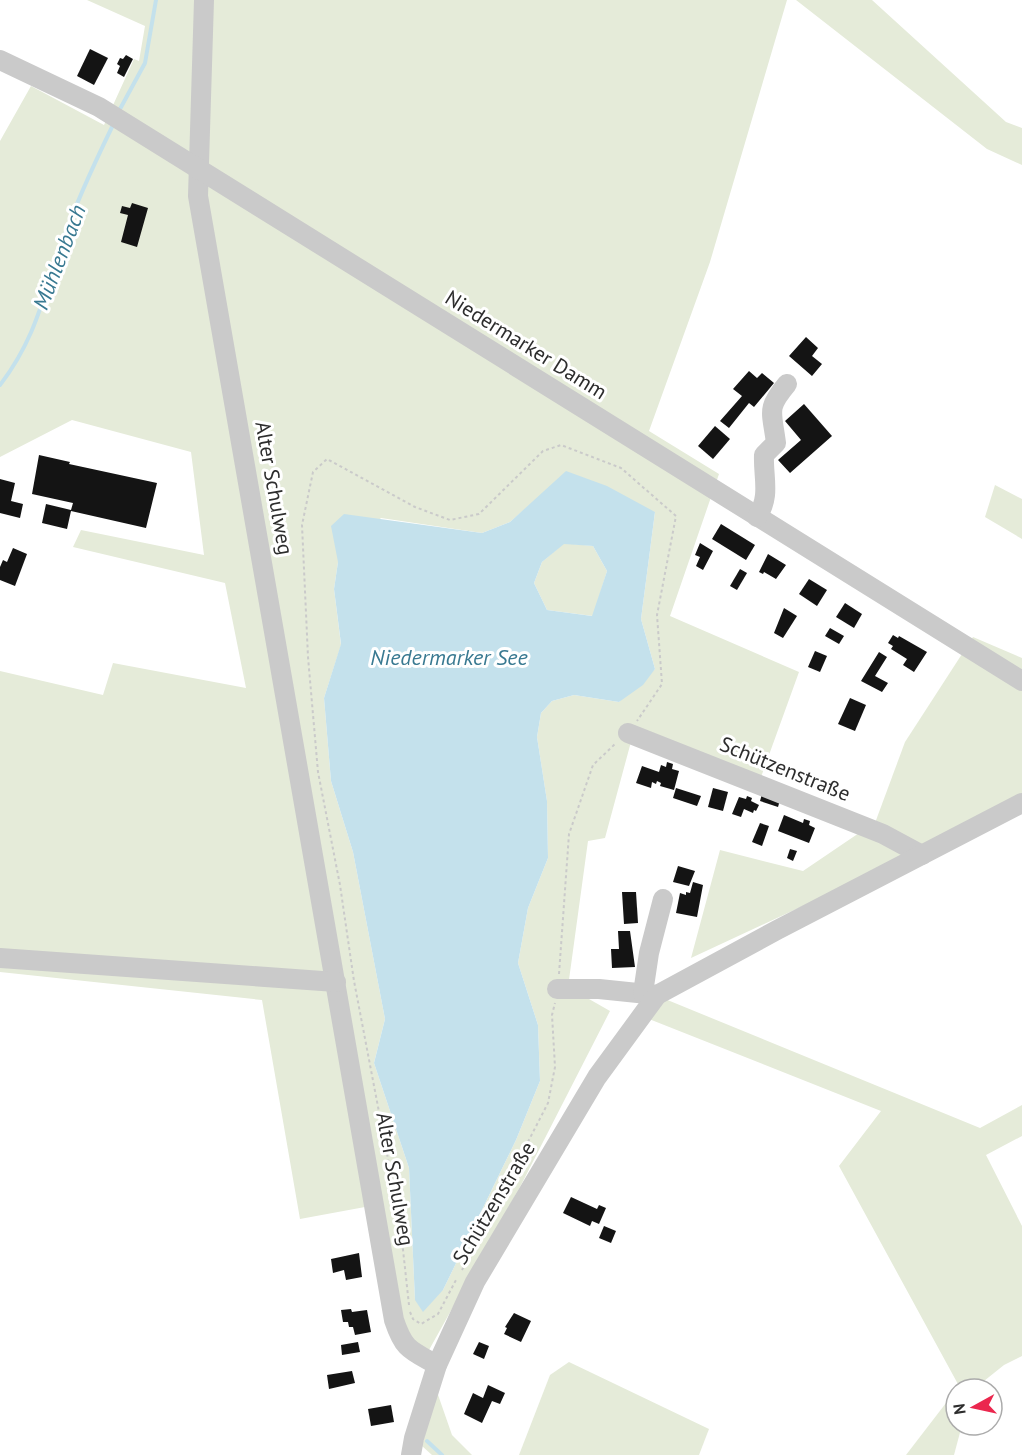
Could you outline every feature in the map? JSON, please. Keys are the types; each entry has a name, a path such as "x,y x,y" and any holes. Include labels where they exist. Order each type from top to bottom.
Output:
{"street":[{"name":"Alter Schulweg","path":"204,0 198,196 336,982 402,1314 401,1339 409,1350 437,1365"},
{"name":"Niedermarker Damm","path":"0,60 99,107 1022,681"},
{"path":"758,517 765,506 764,455 776,443 773,401 787,384"},
{"name":"Schützenstraße","path":"628,733 883,834 922,855"},
{"name":"Schützenstraße","path":"411,1455 414,1438 437,1365 474,1282 597,1077 650,994 1022,803"},
{"path":"557,989 599,989 650,994 649,953 663,899"},
{"path":"0,958 336,982"}],"path":[{"path":"561,446 621,468 676,516 657,615 662,684 628,733 593,765 570,834 557,989 552,1015 555,1067 548,1103 438,1314 421,1324 402,1314 400,1222 354,981 340,885 318,772 308,657 302,525 313,472 327,459 415,507 450,520 479,514 543,451 561,446"}],"green space":[{"path":"87,0 787,0 710,262 649,431 719,474 670,616 799,672 761,777 635,727 605,838 588,841 568,987 610,1011 521,1185 429,1350 387,1328 365,1207 300,1219 262,1000 0,972 0,671 103,695 113,663 246,688 225,583 73,547 81,530 204,555 191,452 72,420 0,457 0,141 31,86 104,125 134,59 139,61 145,26","holes":["533,502 655,512 641,619 655,669 619,702 574,695 552,701 541,713 537,737 547,801 548,858 528,908 518,963 538,1025 540,1081 516,1140 443,1290 415,1300 409,1168 374,1063 385,1019 353,852 331,781 324,698 341,645 334,589 338,562 381,518 482,533 510,522"]},
{"path":"796,0 872,0 1006,122 1022,128 1022,165 987,149"},
{"path":"995,485 1022,499 1022,539 985,517"},
{"path":"564,543 593,546 607,571 593,616 547,610 534,583 542,562"},
{"path":"973,637 1022,658 1022,794 919,847 875,823 905,742"},
{"path":"862,831 910,856 691,958 720,850 803,871"},
{"path":"665,999 980,1128 1022,1105 1022,1136 986,1155 1022,1226 1022,1356 1004,1365 989,1377 954,1377 839,1166 881,1111 649,1019"},
{"path":"569,1362 709,1429 699,1455 519,1455 550,1375"},
{"path":"436,1389 452,1435 472,1455 432,1455 422,1446"},
{"path":"944,1406 944,1437 959,1437 954,1455 906,1455"}],"water":[{"name":"Niedermarker See","path":"566,471 607,486 655,512 641,619 655,669 643,685 619,702 574,695 552,701 541,713 537,737 547,801 548,858 528,908 518,963 538,1025 540,1081 516,1140 443,1290 423,1312 415,1300 409,1168 374,1063 385,1019 353,852 331,781 324,698 341,644 334,589 338,562 331,526 344,514 482,533 510,522","holes":["564,544 593,546 607,571 592,616 547,610 534,583 542,562"]}],"building":[{"path":"90,49 108,58 94,85 77,76"},
{"path":"126,55 133,59 124,77 117,73 120,66 117,64 120,58 123,59"},
{"path":"132,203 148,208 137,247 121,242 128,215 120,213 122,206 130,208"},
{"path":"806,337 818,348 812,356 822,364 812,376 789,356"},
{"path":"749,371 757,378 762,373 774,383 754,407 749,403 729,428 720,421 742,396 733,389"},
{"path":"804,404 832,436 790,473 778,460 801,440 785,421"},
{"path":"715,426 730,439 713,459 698,446"},
{"path":"39,455 70,462 69,464 157,483 146,528 71,511 67,529 42,523 46,504 71,510 73,503 32,494"},
{"path":"0,479 15,483 11,501 23,504 20,518 0,513"},
{"path":"721,524 755,545 746,560 712,539"},
{"path":"700,543 713,551 703,570 696,566 700,557 695,555"},
{"path":"13,548 27,554 15,586 0,580 0,567 3,560 7,562"},
{"path":"768,554 786,565 776,579 764,572 763,574 759,572"},
{"path":"740,569 747,573 737,590 730,586"},
{"path":"809,579 827,590 817,606 799,594"},
{"path":"845,603 862,614 854,628 836,617"},
{"path":"784,608 797,616 783,638 774,633"},
{"path":"830,628 844,636 839,644 825,636"},
{"path":"893,635 927,652 914,672 903,665 907,659 891,649 893,646 888,643"},
{"path":"815,651 827,656 820,672 808,667"},
{"path":"879,652 887,657 875,676 888,683 882,692 861,681"},
{"path":"850,698 866,705 855,731 838,724"},
{"path":"667,762 673,764 672,769 679,771 674,790 660,786 661,783 657,781 656,784 652,782 651,788 636,783 642,766 659,772 661,765 666,767"},
{"path":"676,788 701,796 697,806 673,798"},
{"path":"713,788 728,792 723,811 708,807"},
{"path":"762,794 780,800 778,807 760,801"},
{"path":"747,796 759,805 756,811 754,810 753,813 744,809 741,817 732,814 739,797 746,799"},
{"path":"784,815 803,823 804,819 810,821 809,825 815,828 809,843 778,831"},
{"path":"760,823 769,826 762,846 752,842"},
{"path":"790,849 797,851 793,861 787,858"},
{"path":"678,866 695,871 689,886 673,882"},
{"path":"693,882 703,885 697,917 676,913 680,893 686,895 686,892 690,893"},
{"path":"622,892 636,892 638,923 624,924"},
{"path":"618,931 630,931 635,967 612,968 611,949 619,949"},
{"path":"571,1197 597,1209 599,1205 606,1208 599,1224 592,1221 590,1226 563,1213"},
{"path":"604,1226 616,1231 611,1243 599,1238"},
{"path":"359,1253 362,1277 346,1280 344,1270 333,1273 331,1259"},
{"path":"351,1309 352,1312 367,1310 371,1332 355,1335 353,1327 349,1327 348,1322 343,1322 341,1310"},
{"path":"514,1313 531,1321 521,1342 504,1334 507,1328 505,1327"},
{"path":"358,1342 360,1352 342,1355 341,1345"},
{"path":"479,1342 489,1346 484,1359 473,1354"},
{"path":"352,1371 355,1383 329,1389 327,1375"},
{"path":"488,1385 505,1393 500,1404 492,1401 482,1423 464,1414 473,1393 483,1398"},
{"path":"391,1405 394,1422 371,1426 368,1409"}],"waterway":[{"name":"Mühlenbach","path":"120,109 145,63 156,0"},
{"name":"Mühlenbach","path":"0,385 30,334 73,213 113,125"},
{"path":"427,1441 442,1455"}]}
